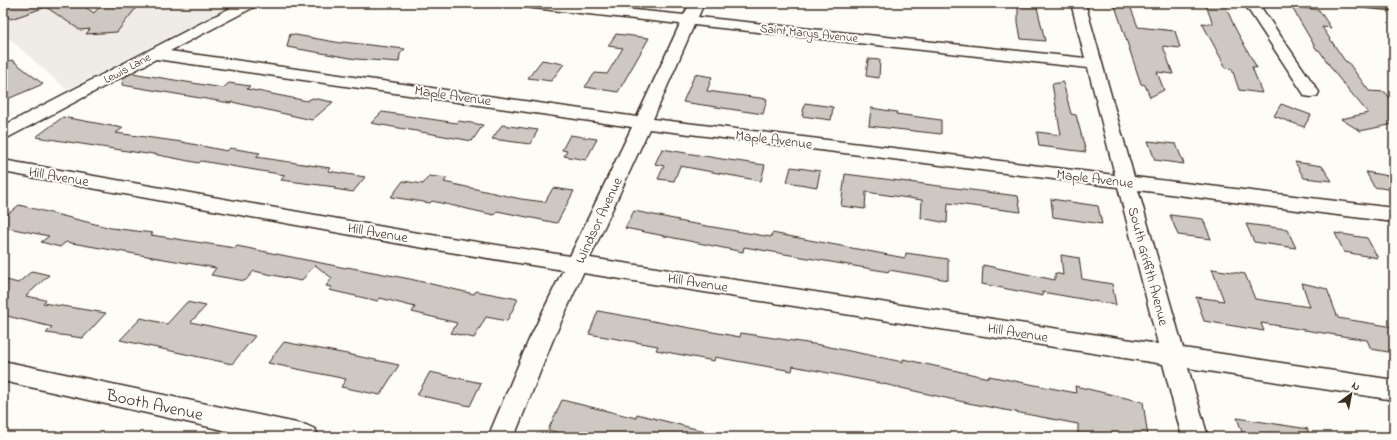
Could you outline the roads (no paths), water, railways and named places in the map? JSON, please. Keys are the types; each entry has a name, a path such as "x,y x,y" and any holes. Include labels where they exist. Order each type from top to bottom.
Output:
{"street":[{"name":"Lewis Lane","path":"3,133 251,3"},
{"name":"Saint Marys Avenue","path":"524,3 901,42 1093,64"},
{"name":"Windsor Avenue","path":"501,437 540,342 643,123 697,3"},
{"name":"South Griffith Avenue","path":"1078,3 1093,64 1127,181 1172,356 1195,437"},
{"path":"1251,3 1312,92"},
{"path":"1360,3 1394,6"},
{"name":"Maple Avenue","path":"155,54 643,123 1127,181 1394,215"},
{"name":"Hill Avenue","path":"3,166 404,237 1394,390"},
{"name":"Booth Avenue","path":"3,371 306,437"}]}
